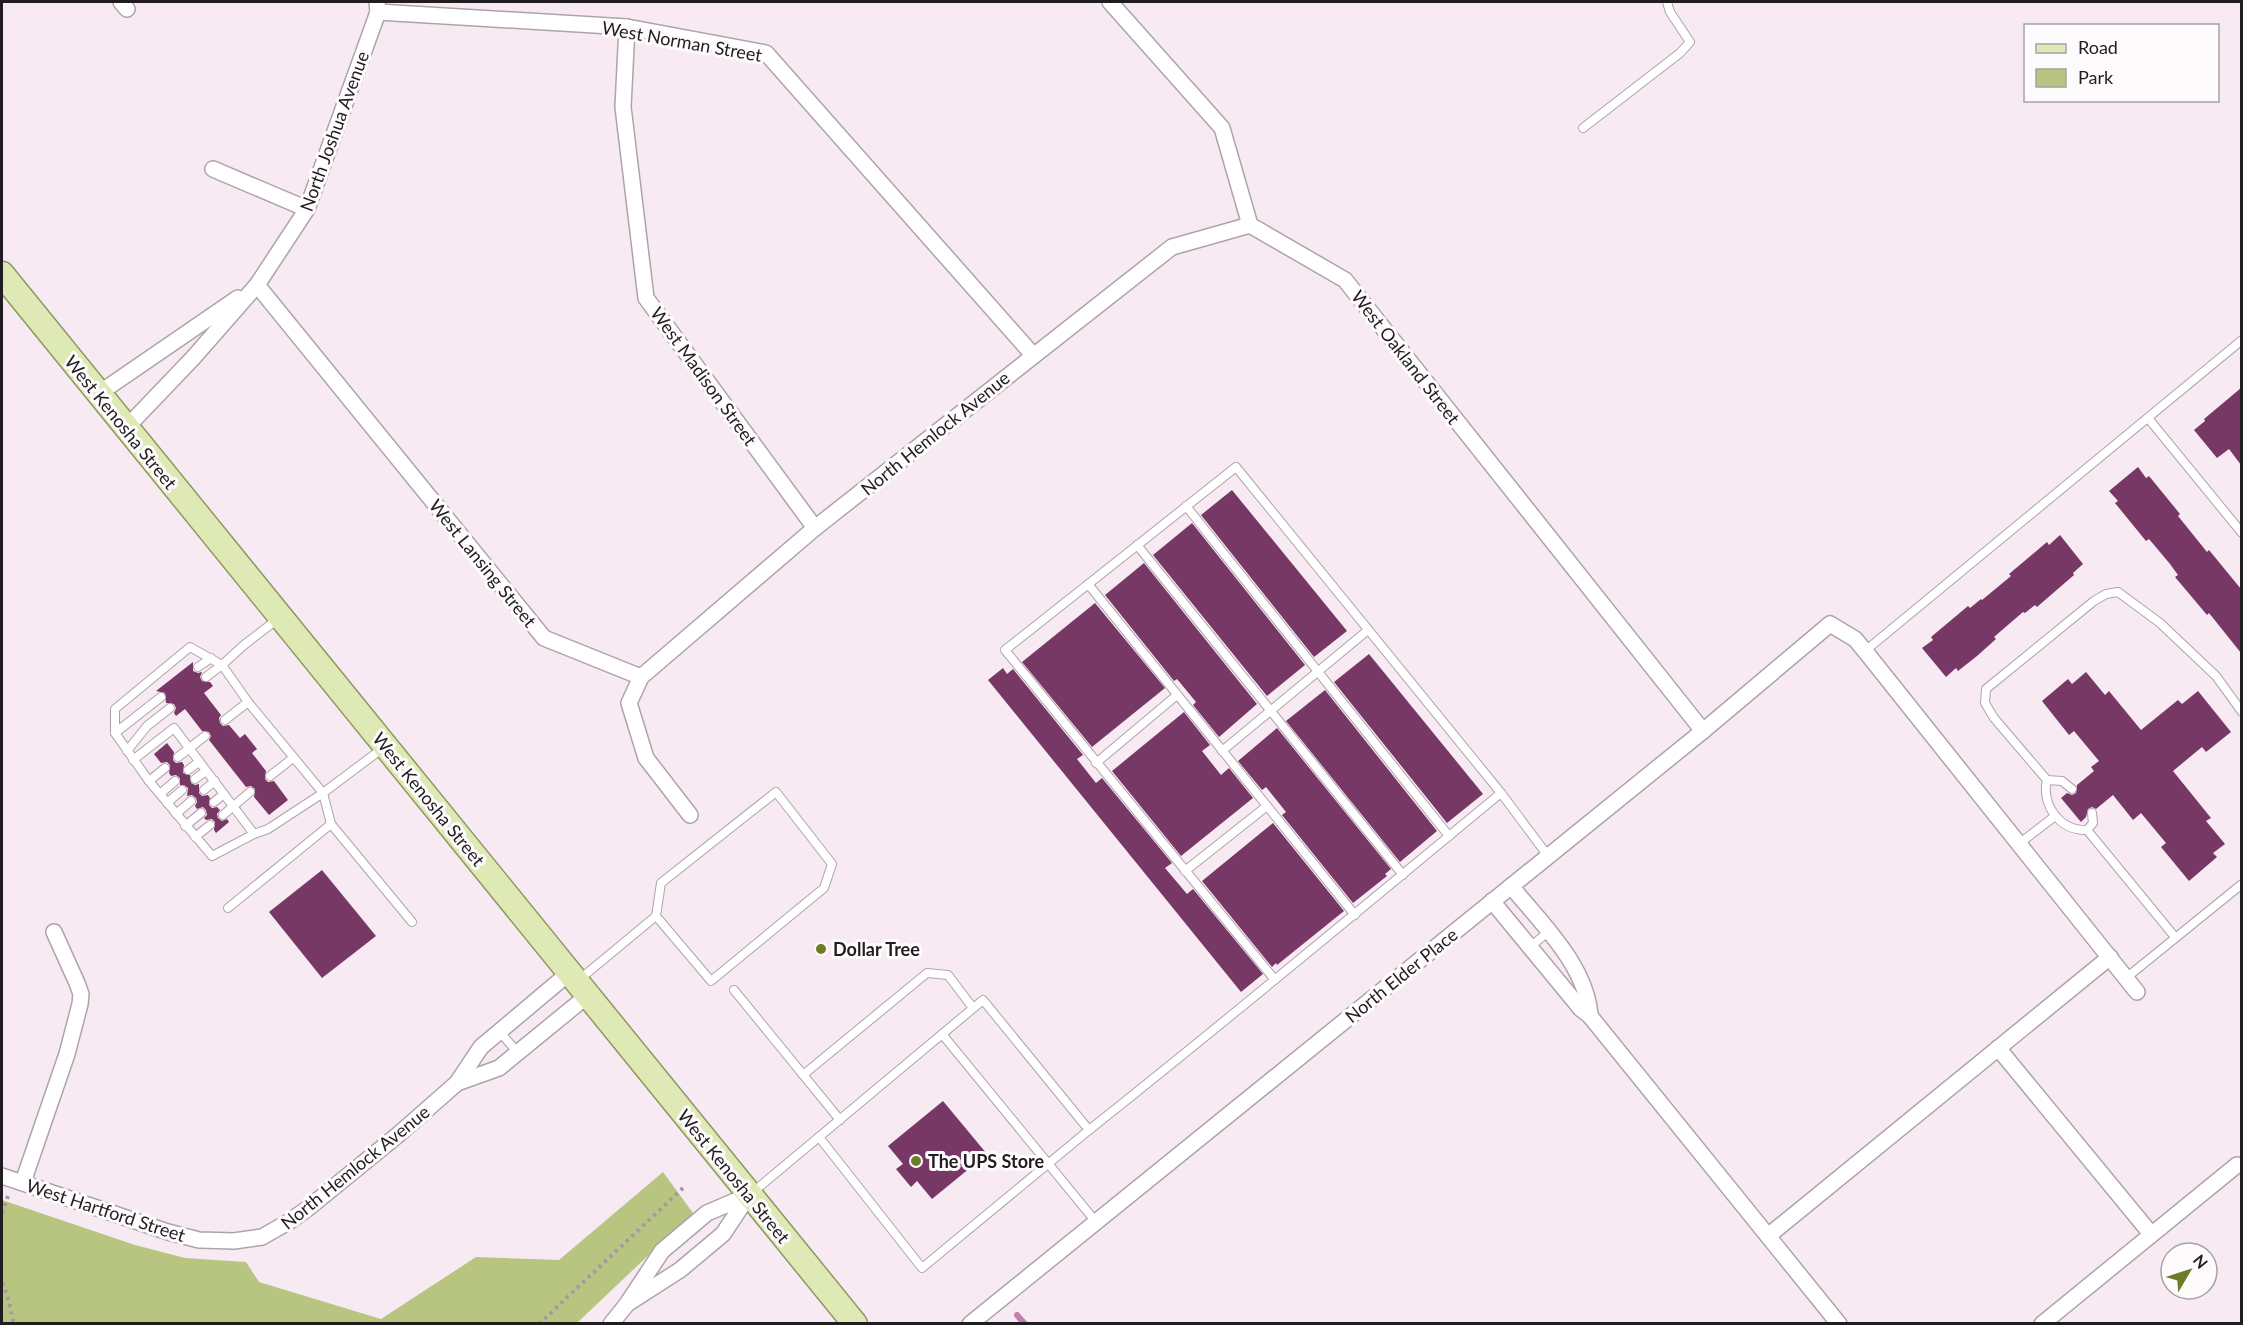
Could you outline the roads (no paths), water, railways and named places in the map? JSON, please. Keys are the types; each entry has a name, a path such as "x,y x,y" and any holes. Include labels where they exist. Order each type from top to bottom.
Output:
{"main road":[{"name":"West Kenosha Street","path":"2,274 386,745 577,984 855,1323"}],"street":[{"path":"1110,2 1222,128 1250,225"},
{"name":"West Norman Street","path":"378,7 627,27 766,53 1033,355"},
{"name":"North Joshua Avenue","path":"126,428 193,358 257,285 307,209 378,7"},
{"name":"West Madison Street","path":"627,27 622,107 646,298 815,528"},
{"path":"213,169 307,209"},
{"name":"North Hemlock Avenue","path":"641,677 815,528 1172,247 1250,225"},
{"name":"West Oakland Street","path":"1250,225 1345,280 1703,730"},
{"name":"North Joshua Avenue","path":"98,394 257,285"},
{"name":"West Lansing Street","path":"257,285 544,638 641,677"},
{"name":"North Elder Place","path":"970,1323 1548,856 1830,624 1855,639 1865,651"},
{"path":"1865,651 2138,992"},
{"path":"641,677 629,703 646,758 690,815"},
{"path":"1511,886 1570,959 1589,1002 1590,1016"},
{"path":"1492,901 1581,1009 1590,1016 1839,1323"},
{"path":"23,1182 67,1054 80,1004 81,994 54,932"},
{"path":"1768,1236 2110,957"},
{"name":"North Hemlock Avenue","path":"247,1240 262,1237 308,1209 458,1083 481,1047 500,1031 577,984"},
{"name":"North Hemlock Avenue","path":"458,1083 499,1068 518,1053 577,984"},
{"path":"1998,1048 2151,1234"},
{"path":"2042,1323 2237,1164"},
{"name":"West Hartford Street","path":"2,1176 168,1232 200,1240 247,1240"},
{"path":"611,1323 627,1304 662,1251 707,1213 749,1195"},
{"path":"627,1304 680,1270 723,1234 749,1195"}],"lane":[{"path":"1583,128 1680,53 1690,42 1670,12 1667,2"},
{"path":"1865,651 2241,340"},
{"path":"2148,417 2241,533"},
{"path":"1275,980 1005,650 1236,467 1501,793 1548,856"},
{"path":"1186,506 1449,836"},
{"path":"1137,545 1403,875"},
{"path":"1088,584 1354,915"},
{"path":"2073,789 2062,781 2047,780 1994,718 1985,703 1986,689 2094,601 2106,594 2118,592 2160,623 2216,676 2241,712"},
{"path":"206,677 280,617"},
{"path":"1222,751 1368,630"},
{"path":"386,745 323,793 268,829 212,856 149,781 115,733 115,709 190,647 222,665 292,758 323,793 331,824 412,922"},
{"path":"198,667 211,658"},
{"path":"1096,763 1177,695"},
{"path":"115,733 161,697"},
{"path":"225,720 248,702"},
{"path":"127,751 147,726 170,708"},
{"path":"133,760 174,728 254,834"},
{"path":"178,757 205,736"},
{"path":"270,776 292,758"},
{"path":"188,770 199,762"},
{"path":"149,781 165,768"},
{"path":"195,779 206,771"},
{"path":"2047,780 2045,789 2048,805 2055,816 2078,830 2087,830 2093,823 2092,813"},
{"path":"160,794 175,781"},
{"path":"204,790 215,781"},
{"path":"167,803 182,790"},
{"path":"223,815 250,792"},
{"path":"577,984 656,916 661,883 776,792 832,864 824,888 711,981 656,916"},
{"path":"819,1137 922,1268 1501,793"},
{"path":"214,802 224,794"},
{"path":"176,814 191,801"},
{"path":"1185,871 1267,806"},
{"path":"185,826 201,813"},
{"path":"2020,843 2055,816"},
{"path":"228,908 331,824"},
{"path":"195,837 210,825"},
{"path":"2087,830 2175,937"},
{"path":"2126,978 2241,884"},
{"path":"1530,947 1548,932"},
{"path":"804,1075 927,973 948,975 973,1008"},
{"path":"734,990 840,1120"},
{"path":"749,1195 983,1000 1089,1130"},
{"path":"500,1031 518,1053"},
{"path":"942,1034 1096,1222"}],"waterway":[{"path":"1017,1315 1025,1324"}],"place":[{"name":"Dollar Tree","path":"821,949"},
{"name":"The UPS Store","path":"916,1161"}]}
